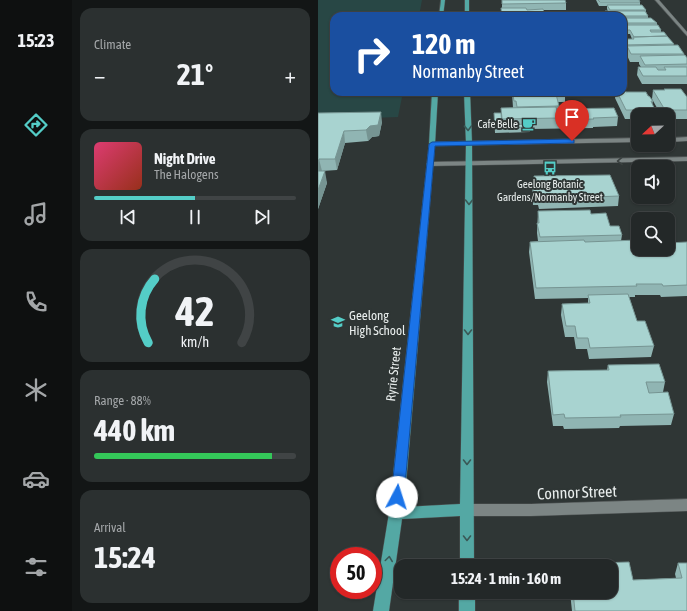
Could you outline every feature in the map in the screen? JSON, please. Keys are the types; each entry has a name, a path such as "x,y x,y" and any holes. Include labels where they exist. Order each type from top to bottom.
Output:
{"main road":[{"path":"441,12 442,0"},
{"path":"467,0 467,12"},
{"name":"Ryrie Street","path":"381,611 396,513 432,144 435,96"},
{"path":"467,96 469,163 467,559"},
{"path":"396,513 467,510"},
{"path":"467,599 467,611"}],"street":[{"path":"657,0 687,35"},
{"path":"675,140 687,139"},
{"path":"432,144 631,140"},
{"path":"430,164 687,159"},
{"name":"Connor Street","path":"467,510 531,510 687,505"}],"shaded area":[{"path":"318,0 422,0 420,12 330,12 330,96 402,96 398,117 318,120"}],"building":[{"path":"502,0 565,0 566,3 502,4"},
{"path":"598,0 639,0 640,2 600,2"},
{"path":"607,5 642,5 646,10 610,10"},
{"path":"501,8 526,8 527,10 543,9 544,12 502,12"},
{"path":"645,11 648,16 627,16 627,12 605,12"},
{"path":"627,18 651,18 657,23 627,23"},
{"path":"627,25 658,25 661,30 650,30 651,32 664,32 667,36 634,37 630,30 627,30"},
{"path":"667,36 674,44 627,45 627,39 634,39 633,37"},
{"path":"678,45 684,54 631,54 627,46"},
{"path":"685,55 687,58 687,64 645,65 640,56"},
{"path":"638,67 656,67 658,70 666,70 664,67 687,67 687,76 643,76"},
{"path":"664,89 681,89 687,97 687,110 664,108 653,90 665,90"},
{"path":"627,92 646,92 653,101 651,101 654,108 631,108 631,110 626,110 619,96 627,96"},
{"path":"513,96 556,96 559,106 517,107 516,101 514,101"},
{"path":"556,107 559,118 502,119 501,108"},
{"path":"614,108 618,117 559,120 557,109"},
{"path":"381,112 378,125 370,126 366,130 344,131 335,159 319,159 318,162 318,113"},
{"path":"494,113 501,113 502,125 529,124 530,127 495,128"},
{"path":"318,171 325,171 318,190"},
{"path":"610,175 619,196 539,199 538,195 534,195 532,185 535,183 534,176"},
{"path":"590,210 591,214 606,213 610,226 619,226 622,235 540,237 537,223 539,223 538,211"},
{"path":"631,240 631,256 675,256 675,243 687,242 687,285 663,286 662,284 636,284 637,286 536,288 530,242"},
{"path":"628,294 637,321 645,321 654,346 590,348 588,338 577,338 575,326 566,326 562,304 590,303 588,295"},
{"path":"659,364 665,382 646,382 649,393 668,392 674,414 565,418 564,414 553,415 548,371 609,370 608,365"},
{"path":"618,562 629,562 633,580 682,578 678,563 687,563 687,611 575,611 574,599 618,599"}],"place":[{"name":"Cafe Belle","path":"529,124"},
{"name":"Geelong Botanic Gardens/Normanby Street","path":"550,168"},
{"name":"Geelong High School","path":"338,322"}],"route":[{"path":"397,497 432,144 572,141"}]}
